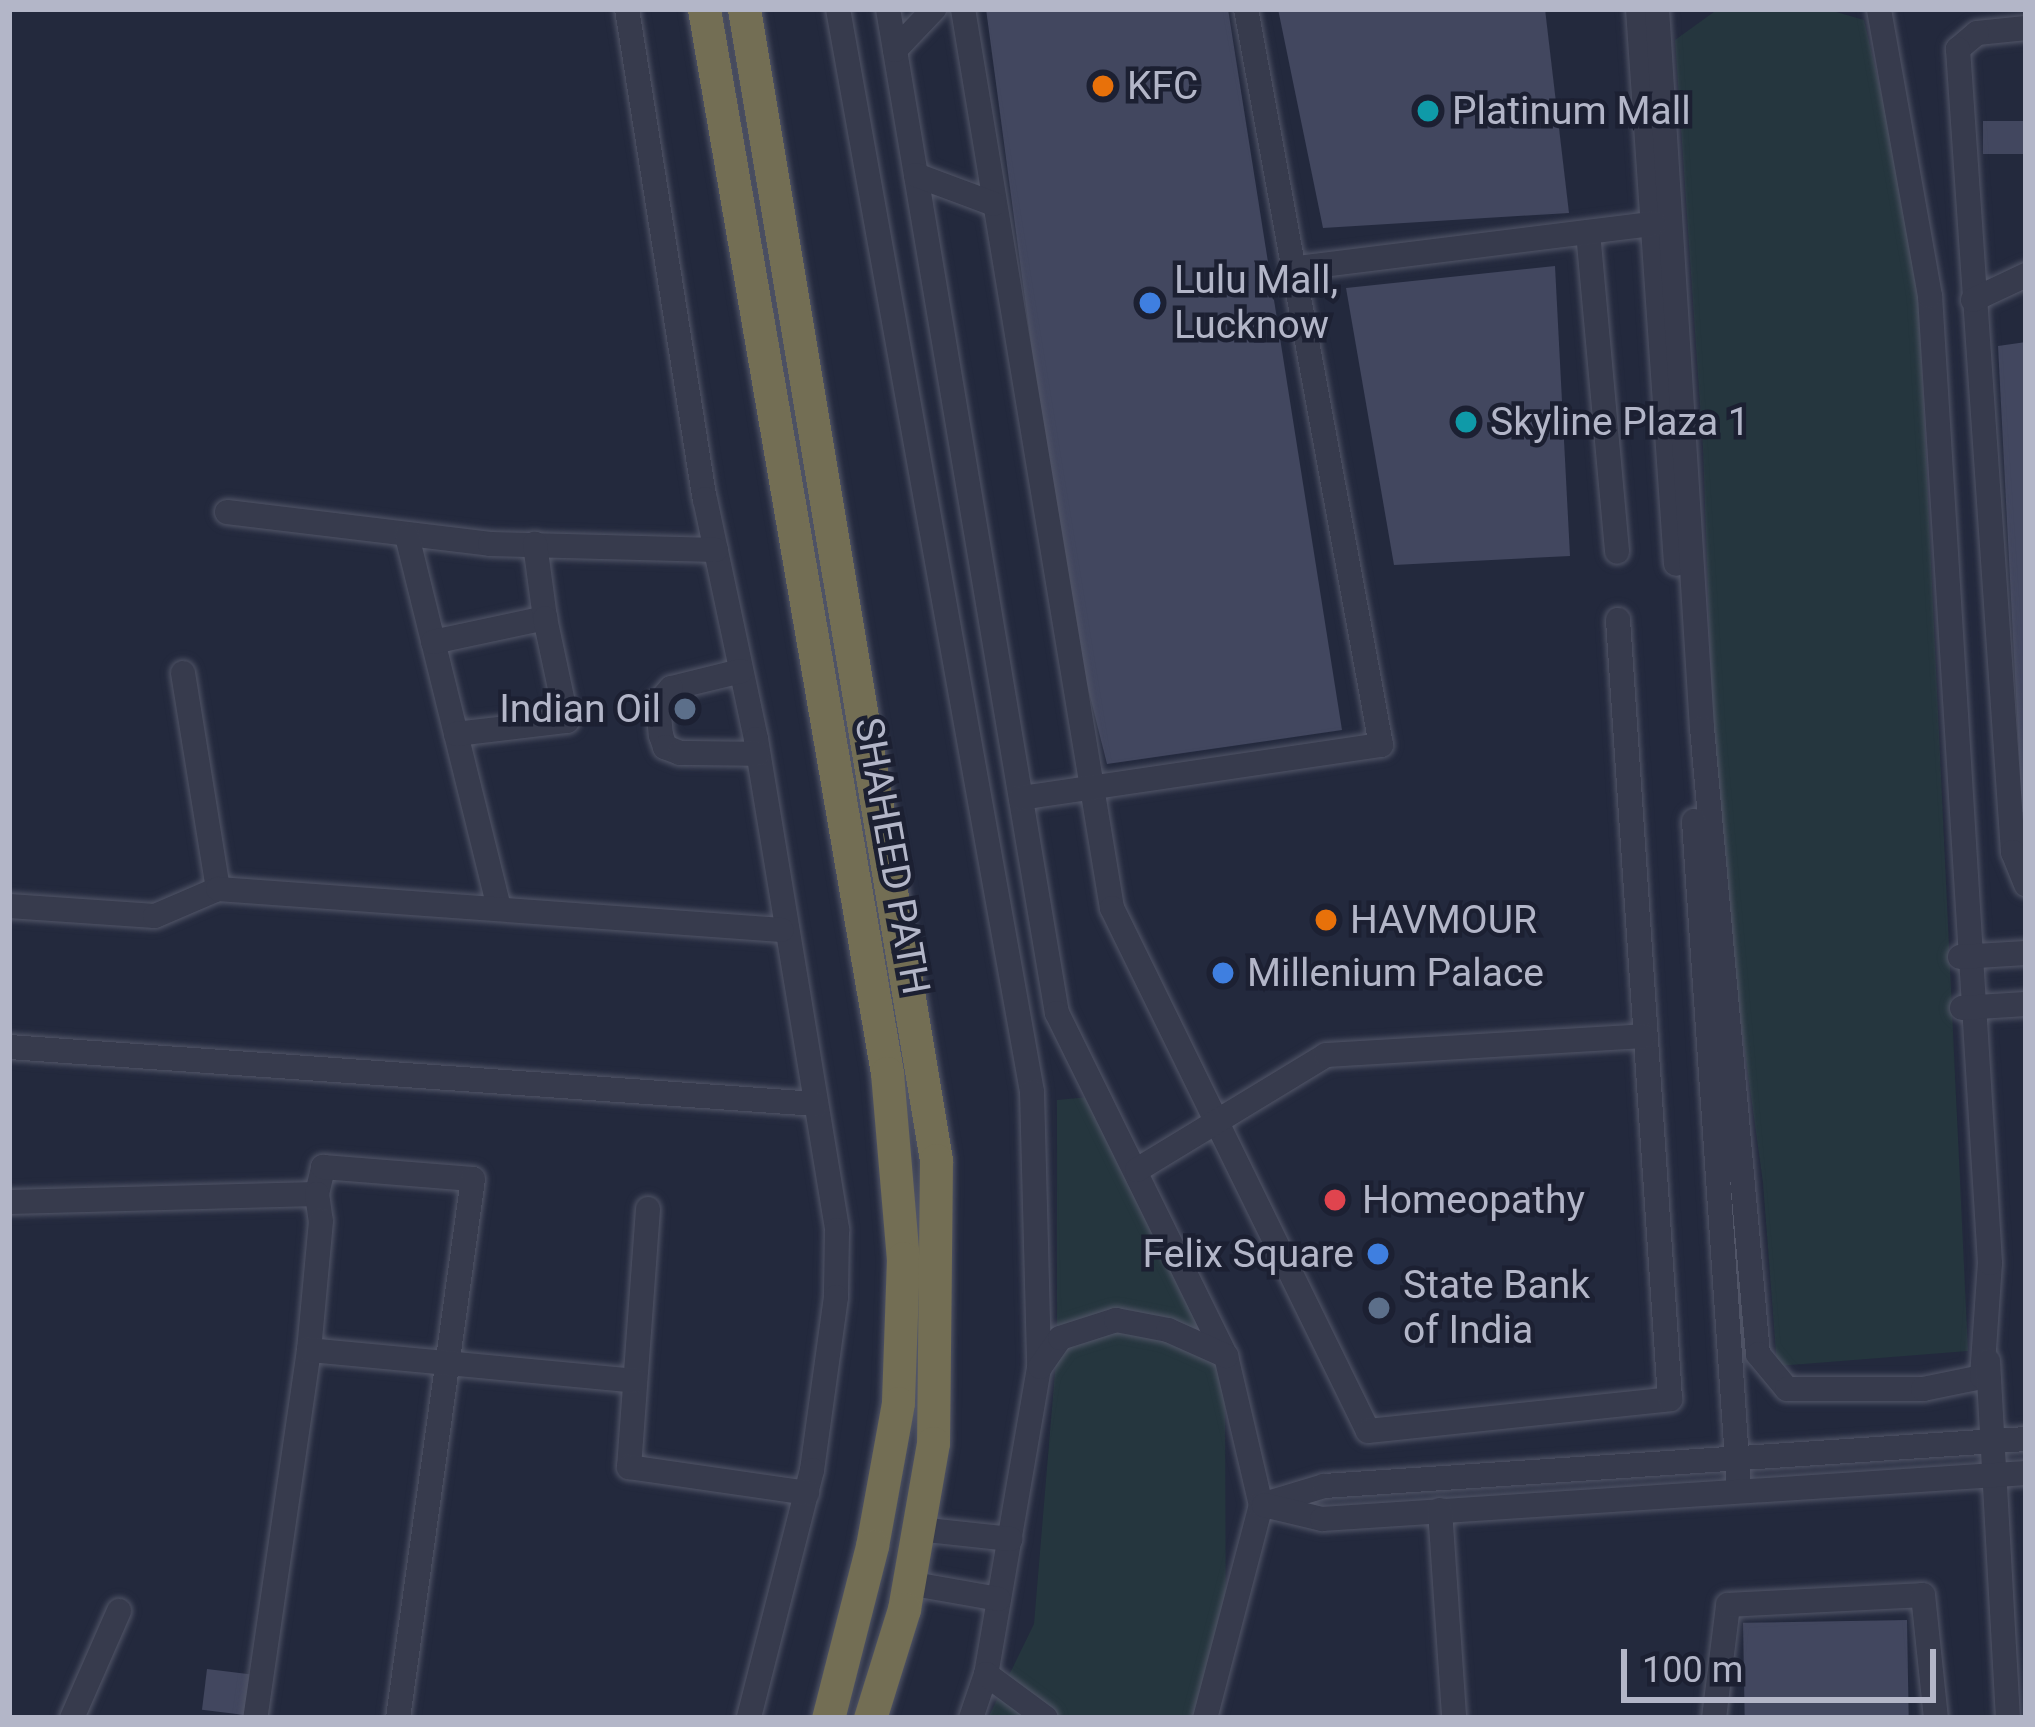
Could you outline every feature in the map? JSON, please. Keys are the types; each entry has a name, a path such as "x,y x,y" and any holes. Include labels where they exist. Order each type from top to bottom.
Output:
{"highway":[{"name":"SHAHEED PATH","path":"704,9 887,1073 903,1258 898,1403 872,1546 828,1718"},
{"name":"SHAHEED PATH","path":"744,9 936,1160 938,1330 918,1529 908,1583 870,1718"}],"street":[{"path":"627,9 716,550 758,754 782,930 837,1230 836,1298 807,1493 749,1718"},
{"path":"838,9 1031,1092 1039,1368 986,1674 971,1718"},
{"path":"888,9 1057,1013 1226,1356 1261,1505 1205,1718"},
{"path":"895,50 934,9"},
{"path":"963,9 1112,908 1368,1431 1670,1399 1618,620"},
{"path":"1021,798 1381,745 1298,268 1246,9"},
{"path":"1638,9 1739,1489"},
{"path":"1657,9 1702,728 1758,1354 1787,1389 1923,1389 1982,1377 1990,1263 1930,296 1879,9"},
{"path":"1894,9 1994,1442 1992,1476 2008,1718"},
{"path":"2026,28 1977,33 1958,49 2013,852 2026,884"},
{"path":"916,175 994,204"},
{"path":"1298,268 1653,224"},
{"path":"1588,232 1617,552"},
{"path":"1973,300 2026,274"},
{"path":"227,512 406,536 716,550"},
{"path":"406,536 499,909"},
{"path":"456,734 567,721 535,544"},
{"path":"433,642 545,618"},
{"path":"741,671 671,688 658,703 661,735 680,753 758,754"},
{"path":"183,673 218,889"},
{"path":"9,906 155,916 218,889 782,930"},
{"path":"1960,957 2026,953"},
{"path":"1962,1008 2026,1004"},
{"path":"1138,1170 1326,1055 1644,1036"},
{"path":"9,1047 816,1104"},
{"path":"255,1718 309,1350 317,1194 323,1167 473,1179 398,1718"},
{"path":"9,1202 317,1194"},
{"path":"648,1209 629,1467 807,1493"},
{"path":"1039,1368 1060,1338 1116,1320 1168,1330 1226,1356"},
{"path":"309,1350 635,1381"},
{"path":"1261,1505 1324,1486 2026,1439"},
{"path":"1261,1505 1322,1519 2026,1473"},
{"path":"1440,1510 1454,1718"},
{"path":"918,1529 1010,1539"},
{"path":"908,1583 999,1599"},
{"path":"1714,1718 1728,1605 1923,1595 1936,1718"},
{"path":"72,1718 119,1611"},
{"path":"986,1674 1046,1718"}],"shaded area":[{"path":"1718,9 1826,9 1864,20 1916,243 1968,1351 1777,1366 1763,1183 1717,849 1703,448 1675,40"},
{"path":"1089,1097 1225,1381 1226,1668 1200,1718 988,1718 1034,1624 1057,1348 1057,1100"}],"building":[{"name":"Lulu Mall, Lucknow","path":"986,9 1228,9 1342,730 1107,764 1065,597"},
{"name":"Platinum Mall","path":"1278,9 1545,9 1569,213 1323,228"},
{"path":"1983,121 2026,121 2026,154 1983,154"},
{"name":"Skyline Plaza 1","path":"1555,266 1570,556 1394,565 1346,288"},
{"path":"2026,342 2026,811 2022,812 1998,346"},
{"path":"1907,1620 1909,1718 1745,1718 1743,1623"},
{"path":"207,1669 254,1675 249,1715 202,1710"}],"place":[{"name":"KFC","path":"1103,86"},
{"name":"Platinum Mall","path":"1428,111"},
{"name":"Lulu Mall, Lucknow","path":"1150,303"},
{"name":"Skyline Plaza 1","path":"1466,422"},
{"name":"Indian Oil","path":"685,709"},
{"name":"HAVMOUR","path":"1326,920"},
{"name":"Millenium Palace","path":"1223,973"},
{"name":"Homeopathy","path":"1335,1200"},
{"name":"Felix Square","path":"1378,1254"},
{"name":"State Bank of India","path":"1379,1308"}]}
